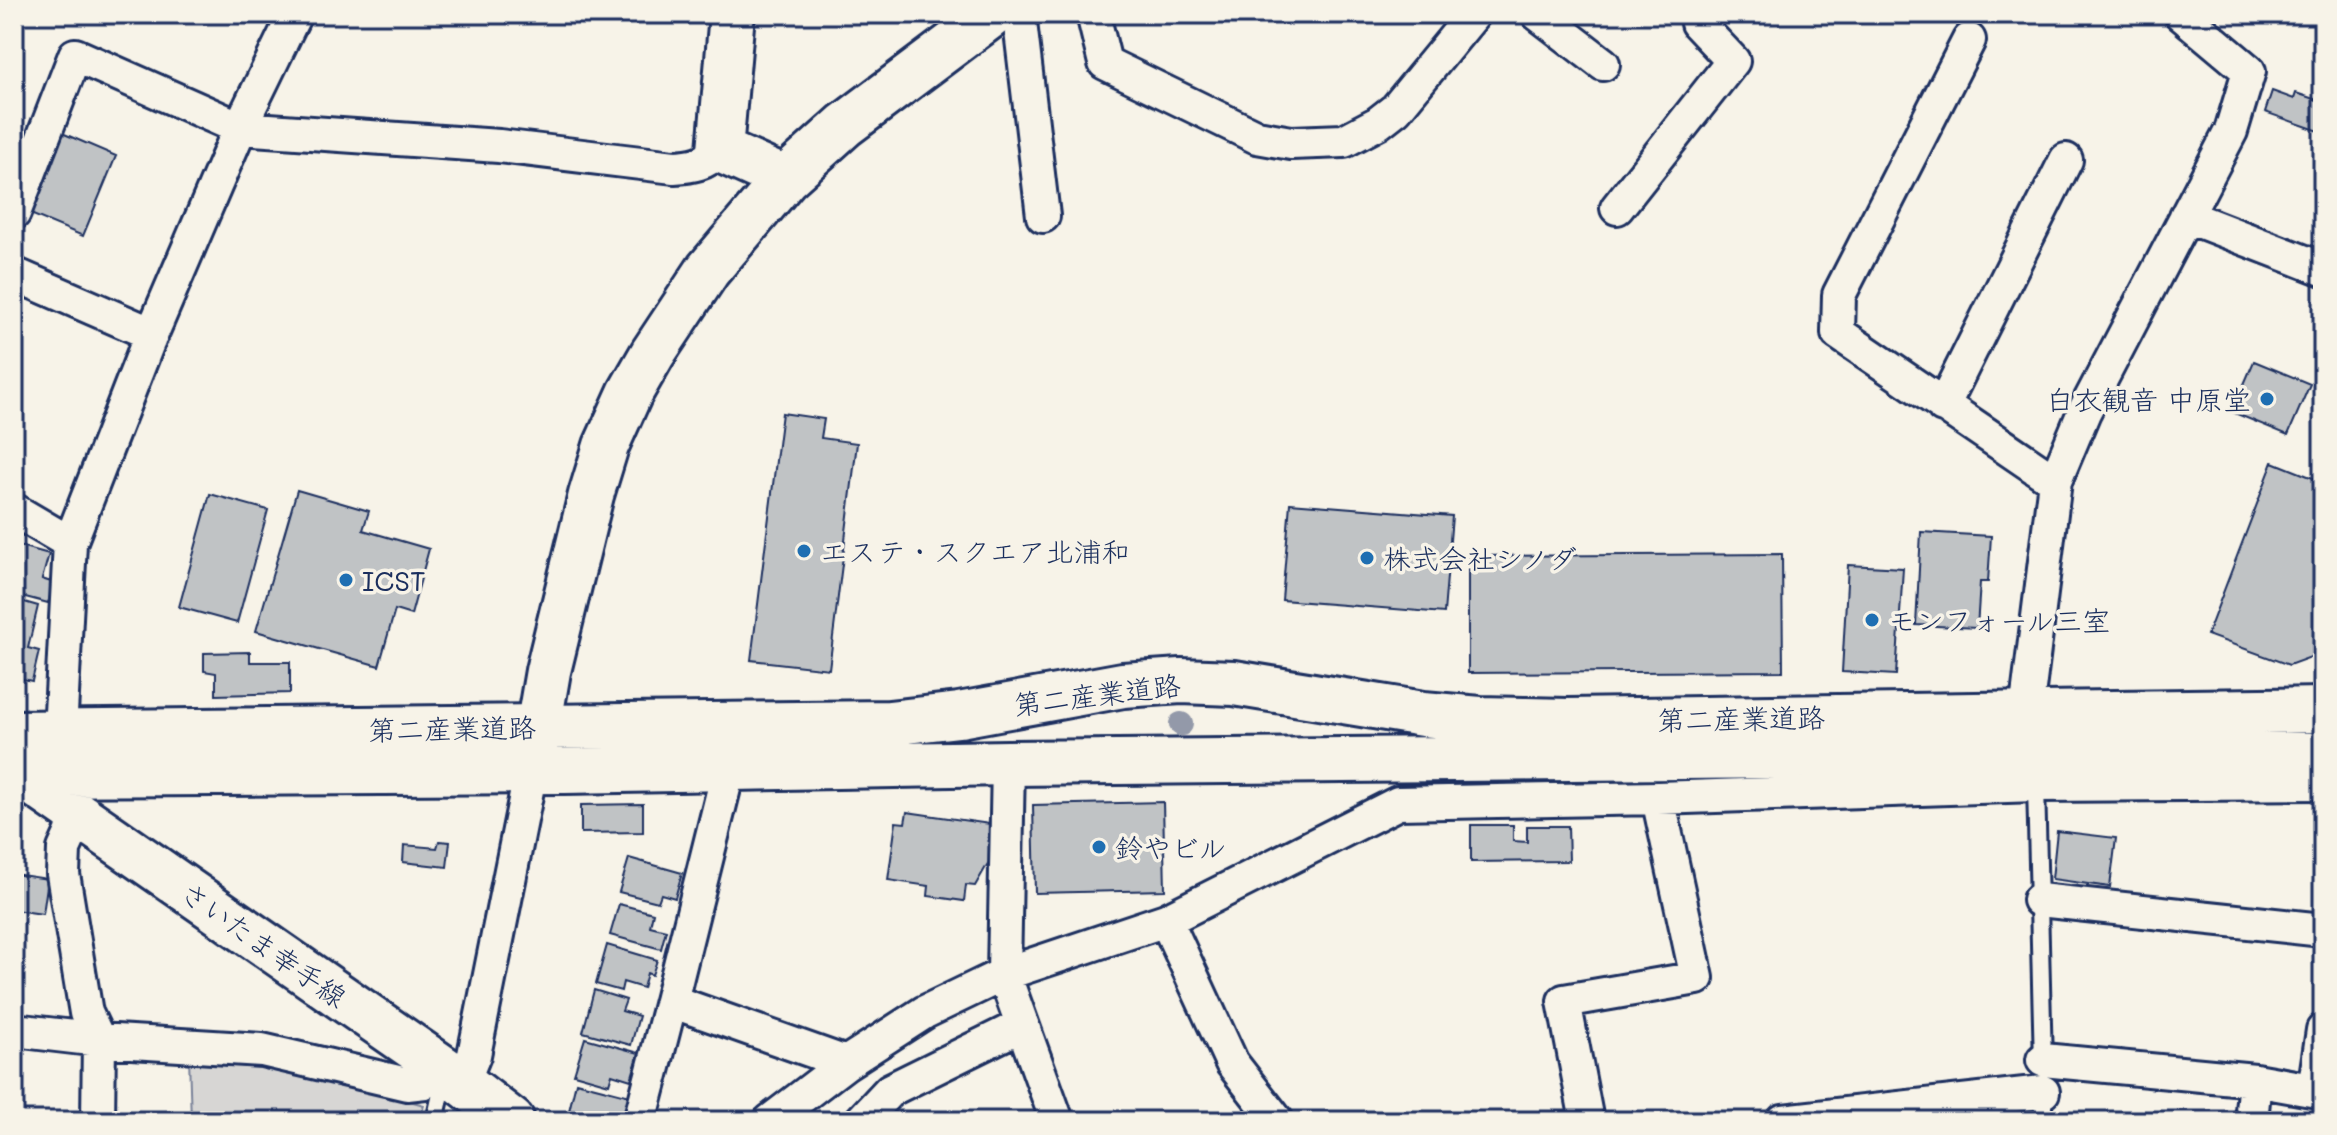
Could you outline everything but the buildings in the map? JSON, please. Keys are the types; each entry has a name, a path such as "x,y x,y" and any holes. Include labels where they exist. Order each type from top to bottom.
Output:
{"main road":[{"path":"732,14 720,150 785,179"},
{"path":"531,770 560,616 591,495 606,446 630,393 660,341 699,282 785,179 845,125 993,14"},
{"name":"第二産業道路","path":"16,763 60,732 889,723 959,715 1123,685 1181,681 1234,683 1423,714 1480,719 1568,721 2323,710"},
{"name":"第二産業道路","path":"16,763 531,770 1992,754 2323,755"},
{"name":"さいたま幸手線","path":"16,763 79,816 455,1076 512,1121"}],"street":[{"path":"60,732 70,543 152,334 240,128 295,14"},
{"path":"1019,14 1043,216"},
{"path":"1093,14 1105,63 1257,137 1291,143 1344,141 1378,123 1396,109 1460,19"},
{"path":"1538,14 1603,64"},
{"path":"1617,208 1733,61 1697,23 1702,14"},
{"path":"2026,713 2055,481 2084,412 2231,131 2249,71 2181,14"},
{"path":"1969,40 1839,295 1838,333 2055,481"},
{"path":"14,213 75,55 240,128 499,146 674,167 699,165 720,150"},
{"path":"1943,406 2066,160"},
{"path":"2186,216 2323,269"},
{"path":"14,274 152,334"},
{"path":"14,510 70,543"},
{"path":"1008,763 1004,974 1057,1121"},
{"path":"640,1121 729,768"},
{"path":"14,1030 99,1040 262,1050 407,1084 455,1076 474,1055 531,770"},
{"path":"770,1121 846,1063 925,1012 1004,974 1166,920 1398,803 2036,785 2323,783"},
{"path":"1587,1121 1564,1001 1697,978 1658,798"},
{"path":"79,816 64,849 63,874 86,1013 99,1040 98,1121"},
{"path":"2039,900 2323,930"},
{"path":"1166,920 1232,1063 1277,1121"},
{"path":"671,1001 846,1063"},
{"path":"861,1121 890,1090 1022,1025"},
{"path":"2043,1060 2255,1080 2319,1091 2323,1030"},
{"path":"2251,1121 2255,1080"},
{"path":"1783,1121 2043,1106"}],"lane":[{"path":"2036,785 2043,1106"},
{"path":"435,1121 455,1076"}],"shaded area":[{"path":"189,1056 259,1059 424,1105 420,1121 191,1121"}],"place":[{"name":"白衣観音 中原堂","path":"2267,399"},
{"name":"エステ・スクエア北浦和","path":"804,551"},
{"name":"株式会社シノダ","path":"1367,558"},
{"name":"ICST","path":"346,580"},
{"name":"モンフォール三室","path":"1872,620"},
{"name":"鈴やビル","path":"1099,847"}]}
